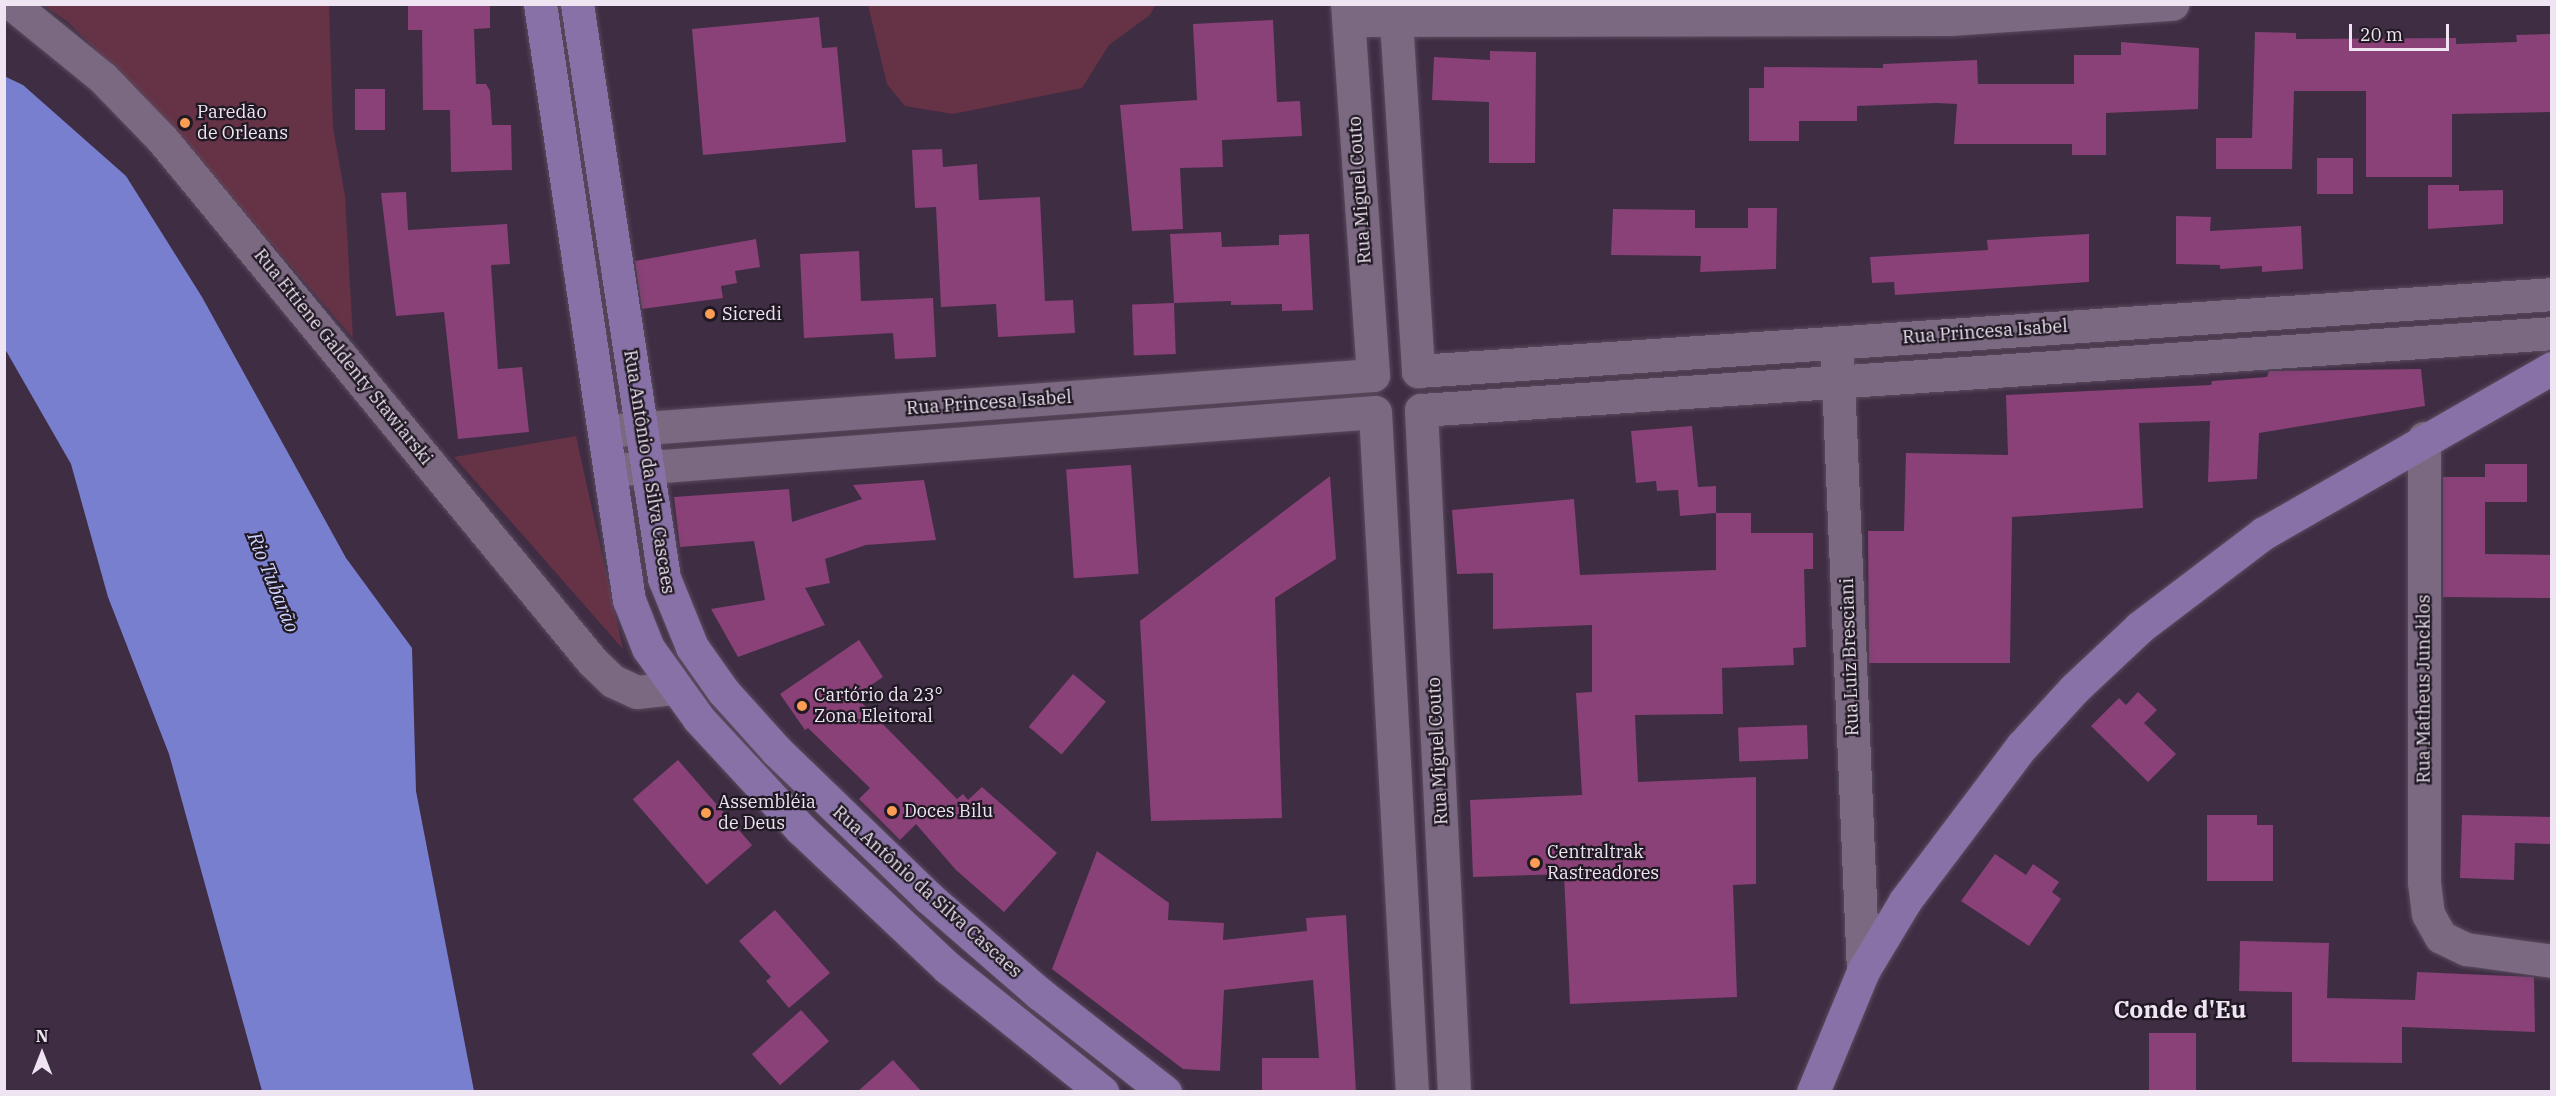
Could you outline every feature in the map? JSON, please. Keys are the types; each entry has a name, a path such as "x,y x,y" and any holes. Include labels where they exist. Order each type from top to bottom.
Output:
{"main road":[{"name":"Rua Antônio da Silva Cascaes","path":"540,4 629,600 648,648 674,688 764,791 902,927 1099,1090"},
{"name":"Rua Antônio da Silva Cascaes","path":"577,4 641,429 670,601 705,668 777,750 928,897 1121,1059 1165,1092"},
{"path":"1814,1092 1863,971 1944,846 2074,689 2204,576 2314,501 2552,368"},
{"path":"674,688 705,668"},
{"path":"902,927 928,897"},
{"path":"1099,1090 1121,1059"}],"street":[{"name":"Rua Ettiene Galdenty Stawiarski","path":"12,4 104,78 162,139 592,661 613,681 637,692 674,688"},
{"path":"1348,12 1996,11 2172,4"},
{"name":"Rua Miguel Couto","path":"1348,12 1373,375"},
{"path":"1375,412 1399,422 1421,410 1426,386 1418,371 1395,12"},
{"name":"Rua Princesa Isabel","path":"1418,371 2552,294"},
{"name":"Rua Princesa Isabel","path":"1421,410 1838,378 2552,333"},
{"name":"Rua Luiz Bresciani","path":"1836,343 1863,971"},
{"path":"1412,1092 1375,412 1367,394 1373,375 1390,364 1418,371"},
{"name":"Rua Princesa Isabel","path":"604,431 1373,375"},
{"path":"1089,396 1090,434"},
{"name":"Rua Miguel Couto","path":"1421,410 1454,1092"},
{"name":"Rua Princesa Isabel","path":"610,470 1375,412"},
{"name":"Rua Matheus Juncklos","path":"2424,438 2424,882 2428,914 2441,937 2466,950 2552,961"},
{"path":"1384,574 1429,572"},
{"path":"1393,748 1437,749"}],"shaded area":[{"path":"43,5 329,5 333,127 345,196 353,338 157,111 68,22"},
{"path":"868,5 1155,5 1150,15 1109,45 1082,88 953,114 905,106 887,84"},
{"path":"576,436 623,649 454,457"}],"water":[{"name":"Rio Tubarão","path":"4,76 23,85 126,176 202,297 346,558 412,648 416,791 474,1091 262,1091 169,754 108,597 71,464 5,349"}],"building":[{"path":"408,5 490,5 490,28 474,29 476,84 486,84 490,91 492,125 511,125 512,170 451,172 450,110 423,110 422,30 408,30"},
{"path":"819,17 822,48 837,47 846,142 703,155 692,29"},
{"path":"1273,20 1277,102 1300,101 1302,136 1222,140 1223,167 1180,168 1183,229 1132,231 1120,105 1197,100 1193,24"},
{"path":"2255,32 2296,33 2296,39 2456,38 2456,44 2517,42 2516,35 2550,34 2552,112 2452,114 2452,177 2366,177 2366,91 2294,91 2292,169 2216,169 2216,138 2252,138"},
{"path":"2121,42 2199,48 2198,109 2106,113 2106,155 2072,155 2072,144 1954,144 1957,104 1937,103 1857,106 1857,121 1799,121 1799,141 1749,141 1749,88 1764,88 1764,67 1883,68 1883,64 1977,60 1978,84 2074,84 2074,55 2121,55"},
{"path":"1490,51 1536,52 1535,163 1489,163 1489,102 1432,100 1434,57 1490,60"},
{"path":"355,89 385,89 385,130 355,130"},
{"path":"942,149 943,167 977,164 979,200 1040,197 1045,301 1073,300 1075,333 998,337 996,304 941,307 936,207 915,208 912,150"},
{"path":"2317,158 2353,158 2353,194 2317,194"},
{"path":"2428,185 2459,185 2459,191 2503,190 2503,224 2428,229"},
{"path":"406,192 408,230 507,224 510,264 491,265 498,369 522,367 529,432 458,439 444,312 396,316 381,193"},
{"path":"1748,208 1777,208 1776,269 1700,272 1701,256 1611,255 1613,209 1695,210 1695,228 1748,228"},
{"path":"2176,216 2211,217 2210,231 2301,226 2303,269 2262,272 2262,266 2220,269 2220,265 2176,264"},
{"path":"1221,232 1222,247 1279,245 1279,235 1309,234 1313,310 1282,311 1282,304 1231,305 1231,301 1174,303 1170,234"},
{"path":"2089,234 2089,282 1895,295 1894,282 1872,283 1870,257 1988,250 1987,240"},
{"path":"756,239 760,267 735,271 737,283 721,286 723,298 642,309 635,261"},
{"path":"859,251 861,301 933,298 936,357 895,359 893,333 804,338 800,254"},
{"path":"1174,303 1176,354 1134,355 1132,304"},
{"path":"2421,369 2425,406 2259,433 2257,479 2208,482 2210,421 2139,423 2143,508 2012,517 2010,663 1869,663 1868,531 1904,531 1906,453 2008,455 2006,395 2211,385 2212,381 2267,377 2269,371"},
{"path":"1692,426 1698,487 1716,486 1716,513 1680,516 1678,490 1657,491 1656,481 1636,483 1631,431"},
{"path":"2485,464 2527,464 2527,502 2485,502 2485,554 2552,555 2552,598 2443,597 2443,477 2485,477"},
{"path":"1131,465 1139,574 1074,578 1066,470"},
{"path":"1330,476 1336,559 1275,598 1282,818 1151,821 1140,621"},
{"path":"924,480 936,540 866,545 825,559 830,583 805,588 825,625 738,657 711,609 765,600 754,541 680,547 674,497 789,489 792,522 862,499 853,485"},
{"path":"1574,499 1580,575 1716,570 1716,513 1751,513 1751,533 1813,533 1813,569 1804,569 1806,647 1793,648 1794,665 1722,668 1723,714 1635,715 1638,782 1756,777 1756,884 1733,885 1737,997 1570,1004 1564,874 1473,877 1470,800 1582,795 1576,693 1592,692 1592,625 1493,629 1493,573 1457,574 1452,510"},
{"path":"859,640 883,677 855,696 957,799 963,794 968,800 982,787 1057,853 1004,912 956,870 916,824 900,840 859,799 870,788 808,728 805,730 780,694"},
{"path":"1073,674 1106,702 1062,754 1029,727"},
{"path":"2138,692 2157,710 2144,723 2176,754 2148,782 2091,726 2119,698 2126,705"},
{"path":"1807,725 1808,759 1739,761 1738,727"},
{"path":"678,760 752,845 707,885 633,799"},
{"path":"2207,815 2257,815 2257,825 2273,825 2273,881 2207,881"},
{"path":"2462,815 2552,817 2552,844 2515,843 2514,880 2460,878"},
{"path":"1097,851 1169,903 1168,920 1224,923 1223,940 1307,931 1306,918 1346,915 1356,1092 1262,1092 1262,1058 1319,1058 1313,980 1224,990 1220,1071 1183,1069 1052,969"},
{"path":"1995,854 2026,875 2033,864 2059,882 2052,892 2061,899 2029,946 1961,901"},
{"path":"775,910 830,973 789,1008 766,981 771,977 739,941"},
{"path":"2240,941 2329,943 2327,998 2415,1000 2417,972 2534,977 2535,1032 2402,1027 2402,1063 2292,1062 2292,992 2239,991"},
{"path":"801,1010 829,1041 780,1085 752,1054"},
{"path":"2149,1033 2196,1033 2196,1092 2149,1092"},
{"path":"893,1060 922,1092 857,1092"}],"place":[{"name":"Paredão de Orleans","path":"185,123"},
{"name":"Sicredi","path":"710,314"},
{"name":"Cartório da 23° Zona Eleitoral","path":"802,706"},
{"name":"Doces Bilu","path":"892,811"},
{"name":"Assembléia de Deus","path":"706,813"},
{"name":"Centraltrak Rastreadores","path":"1535,863"}],"district":[{"name":"Conde d'Eu","path":"2180,1010"}]}
